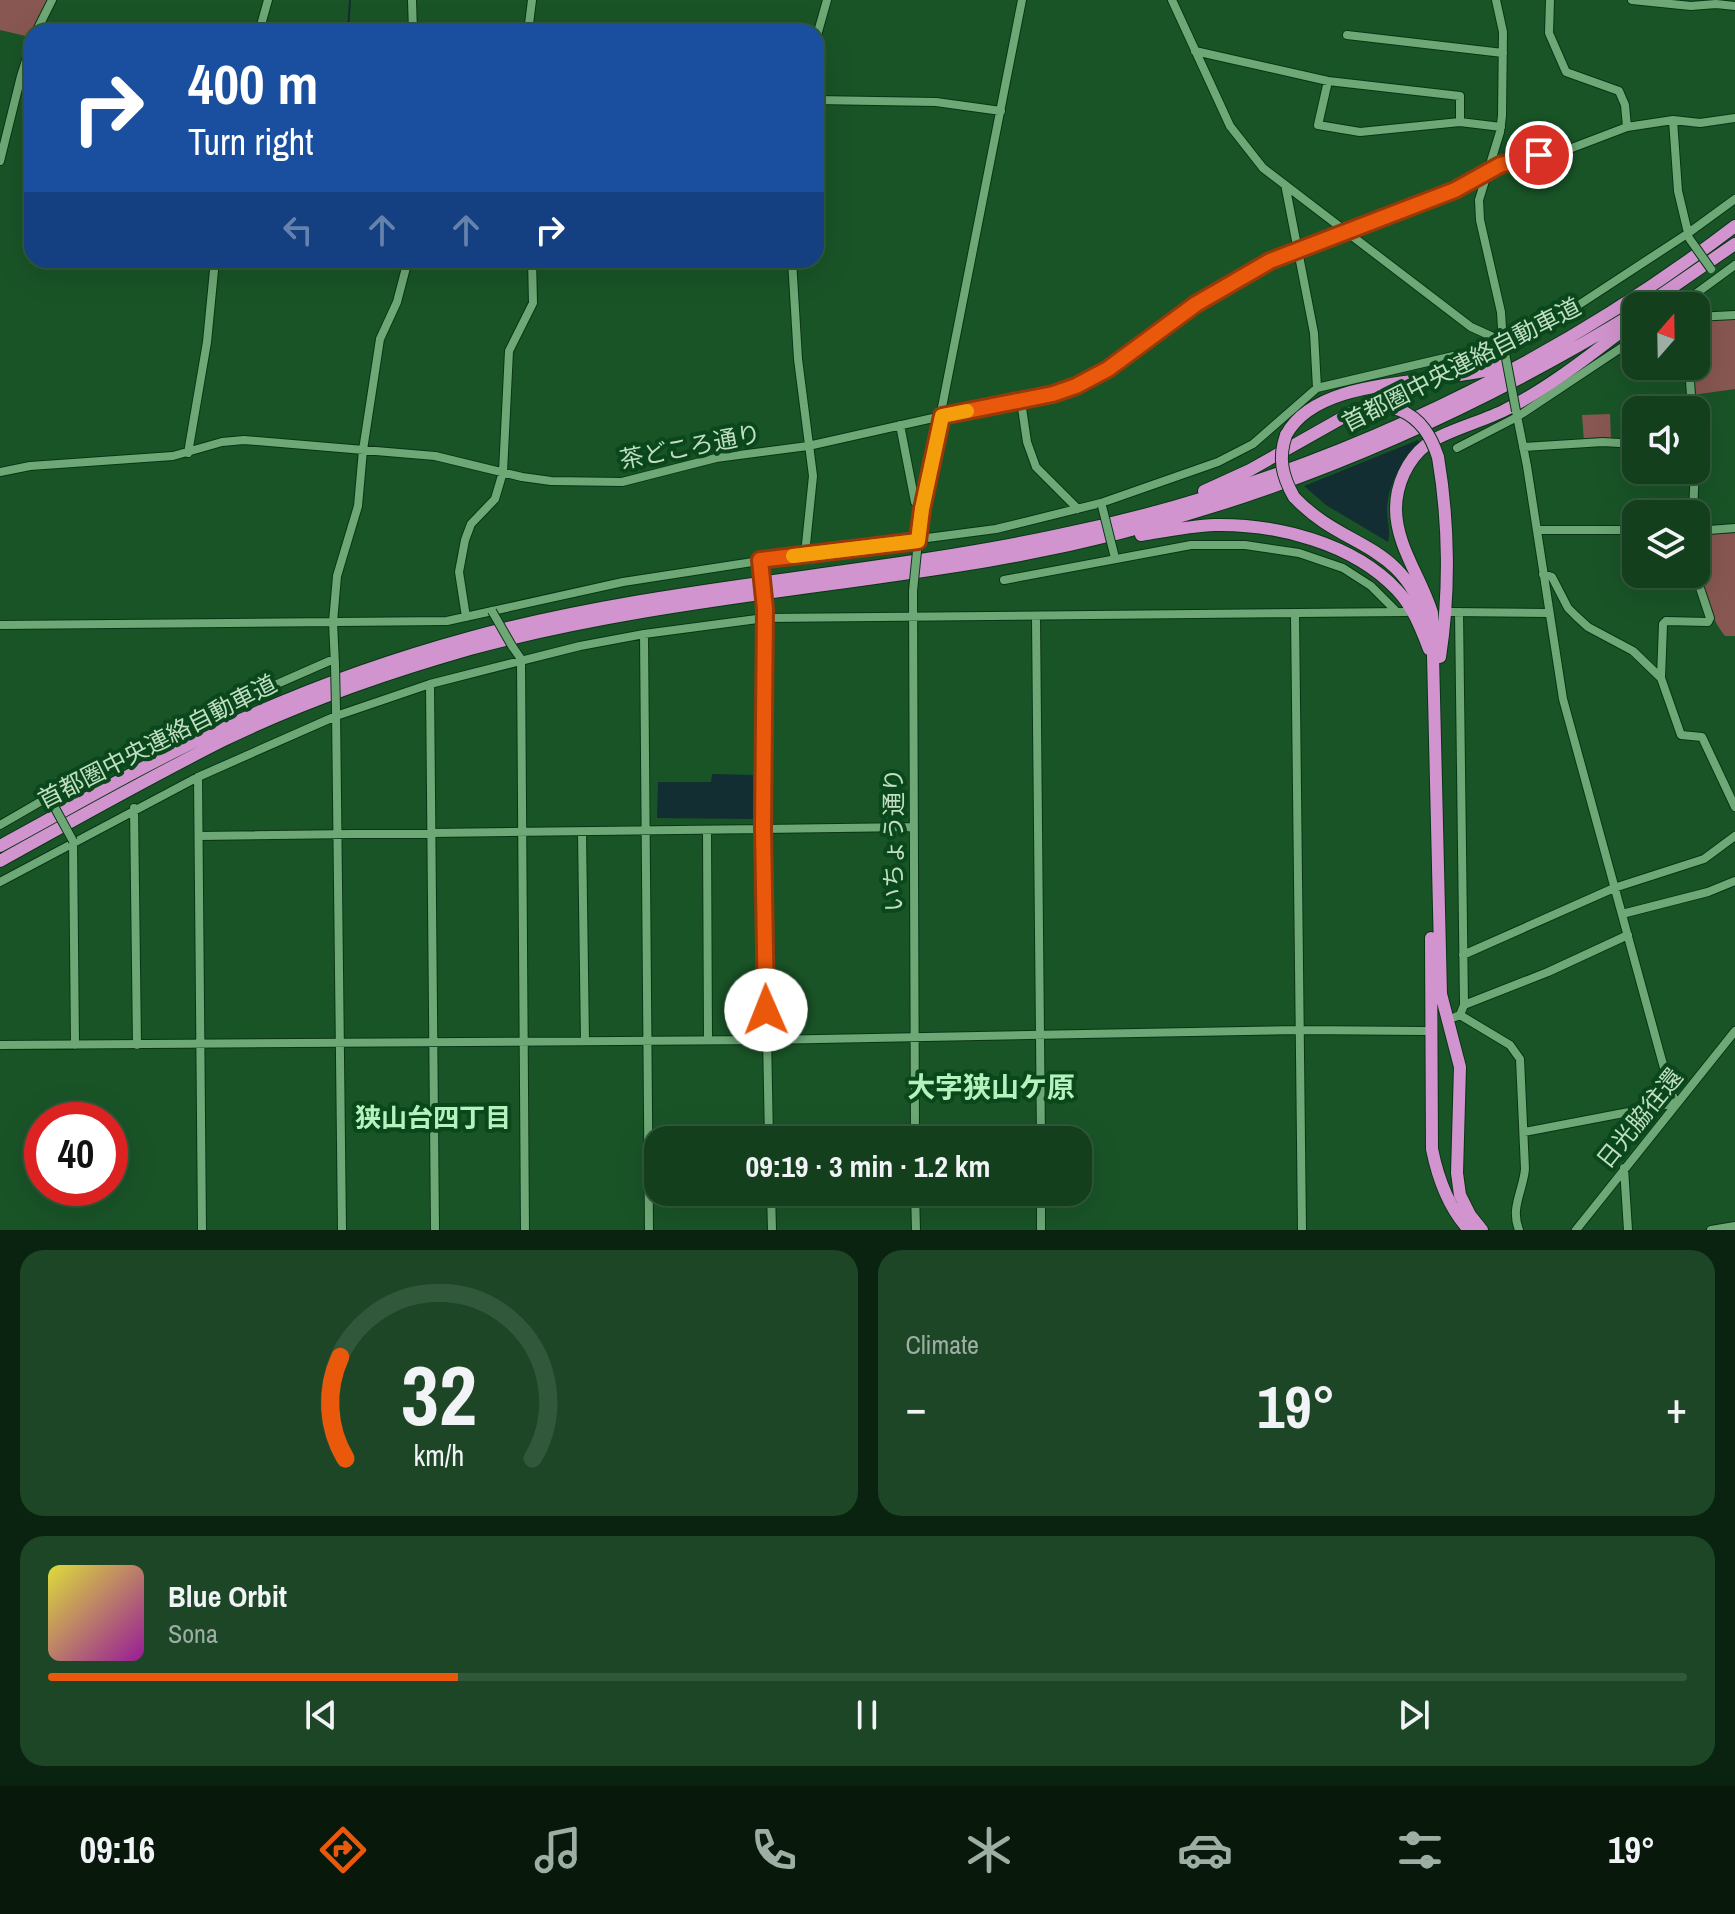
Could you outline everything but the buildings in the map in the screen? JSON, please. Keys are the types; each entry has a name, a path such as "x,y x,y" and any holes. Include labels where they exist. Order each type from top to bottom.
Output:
{"highway":[{"name":"首都圏中央連絡自動車道","path":"0,846 222,728 388,662 465,639 619,603 925,559 1047,538 1160,511 1297,467 1426,412 1547,349 1634,295 1735,226"},
{"path":"1665,292 1735,244"},
{"path":"1672,292 1735,244"},
{"name":"首都圏中央連絡自動車道","path":"0,861 227,739 308,704 392,673 551,629 635,612 1029,553 1125,532 1226,503 1358,456 1493,394 1622,320"},
{"path":"1477,1230 1460,1195 1457,1173 1460,1067 1441,994 1432,613 1425,589 1400,535 1396,511 1399,487 1409,463 1427,443 1504,411 1543,388 1622,330"},
{"path":"1477,1230 1459,1220 1447,1199 1432,1149 1427,623 1415,592 1401,572 1383,556 1314,515 1294,497 1282,469 1281,456 1286,435 1299,416 1344,393 1476,373 1547,349"},
{"path":"1047,538 1162,507 1212,488 1358,409 1383,406 1400,410 1417,420 1426,430 1438,457 1445,521 1446,591 1435,688"},
{"path":"1029,553 1185,528 1242,526 1280,531 1341,552 1386,579 1409,605 1429,649"}],"street":[{"path":"40,24 52,0"},
{"path":"261,24 268,0"},
{"path":"412,0 413,24"},
{"path":"529,24 532,0"},
{"path":"820,24 827,0"},
{"name":"いちょう通り","path":"915,1126 913,591 922,509 1022,0"},
{"path":"1172,0 1235,135 1263,168 1471,327 1503,345"},
{"path":"1496,0 1503,32 1501,127 1479,200 1480,220 1501,312 1503,345 1538,530 1563,699 1676,1103 1524,1132"},
{"path":"1550,0 1549,33 1566,72 1619,91 1625,105 1627,127"},
{"path":"1632,0 1691,6 1735,6"},
{"path":"1347,35 1503,53"},
{"path":"1195,51 1328,81 1460,96 1460,122"},
{"path":"0,161 24,67"},
{"path":"1328,81 1318,125 1360,132 1460,122 1501,127"},
{"path":"824,100 936,102 1001,111"},
{"path":"1485,175 1500,165 1564,151 1627,127 1673,120 1700,123 1735,118"},
{"path":"1673,120 1678,191 1688,236 1719,279"},
{"name":"茶どころ通り","path":"0,472 30,466 188,453 222,442 244,440 435,456 551,481 622,482 716,458 808,446 1021,401 1076,386 1108,369 1196,304 1270,261 1455,190 1485,175"},
{"path":"1286,188 1314,333 1317,388"},
{"path":"0,625 447,621 623,582 760,560 996,529 1102,504 1218,462 1253,444 1317,388 1503,345 1577,306 1688,236 1735,199"},
{"path":"1703,292 1735,265"},
{"path":"188,453 207,342 214,268"},
{"path":"342,1230 333,622 337,576 358,506 380,339 397,302 406,268"},
{"path":"466,617 459,572 465,540 471,524 495,499 503,472 509,351 533,303 532,268"},
{"path":"792,268 798,359 813,476 805,554"},
{"path":"1710,316 1735,315"},
{"path":"1457,448 1622,347"},
{"path":"1021,401 1027,442 1036,467 1078,509"},
{"path":"900,425 915,502 922,509"},
{"path":"1523,447 1622,443"},
{"path":"1102,504 1115,556"},
{"path":"1710,530 1735,528"},
{"path":"1538,530 1622,530"},
{"path":"0,882 134,808 336,712 521,659 644,634 765,613 1036,617 1401,612 1371,586 1343,568 1299,553 1245,545 1191,545 1115,556 1004,580"},
{"path":"760,560 765,613 763,829 769,1126"},
{"path":"1543,574 1552,577 1568,608 1588,627 1637,654 1661,678"},
{"path":"1700,588 1710,618 1708,622 1666,621 1663,624 1661,678 1681,735 1702,737 1735,807"},
{"path":"492,611 521,659 525,1230"},
{"path":"1506,1229 1518,1228 1515,1206 1524,1183 1519,1054 1510,1045 1458,1016 1464,1005 1455,612 1549,613"},
{"path":"1295,614 1302,1230"},
{"path":"1036,617 1041,1126"},
{"path":"644,634 649,1230"},
{"path":"0,825 71,784 200,718 335,662"},
{"path":"430,684 435,1230"},
{"path":"198,777 202,1230"},
{"path":"49,797 73,841 75,1045"},
{"path":"134,808 137,1045"},
{"path":"199,836 913,827"},
{"path":"707,830 708,1040"},
{"path":"582,833 585,1041"},
{"path":"1463,955 1614,888 1704,859 1735,836"},
{"path":"1622,914 1708,892 1735,881"},
{"path":"1464,1005 1548,972 1628,935"},
{"path":"0,1045 766,1040 1300,1030 1425,1031"},
{"name":"日光脇往還","path":"1576,1230 1735,1031"},
{"path":"1624,1168 1628,1230"},
{"path":"771,1206 772,1230"},
{"path":"915,1206 916,1230"},
{"path":"1041,1206 1041,1230"},
{"path":"1714,1230 1735,1226"}],"shaded area":[{"path":"0,0 48,0 36,24 24,24 24,36 0,30"},
{"path":"1735,317 1735,389 1692,395 1694,380 1710,380 1710,320"},
{"path":"1610,414 1611,439 1584,442 1582,415"},
{"path":"1735,533 1735,636 1725,636 1708,602 1705,588 1710,588 1710,534"}],"water":[{"path":"1418,440 1420,444 1401,465 1390,491 1388,542 1326,505 1304,486"},
{"path":"712,774 753,775 753,819 657,818 658,782 711,782"}],"waterway":[{"path":"348,24 350,0"}],"slow traffic":[{"path":"793,556 918,541 942,416 967,411"}],"district":[{"name":"大字狭山ケ原","path":"991,1087"},
{"name":"狭山台四丁目","path":"433,1117"}],"route":[{"path":"766,1010 763,829 765,609 760,560 918,541 942,416 1053,394 1076,386 1108,369 1176,316 1270,261 1455,190 1500,165 1539,155"}]}
